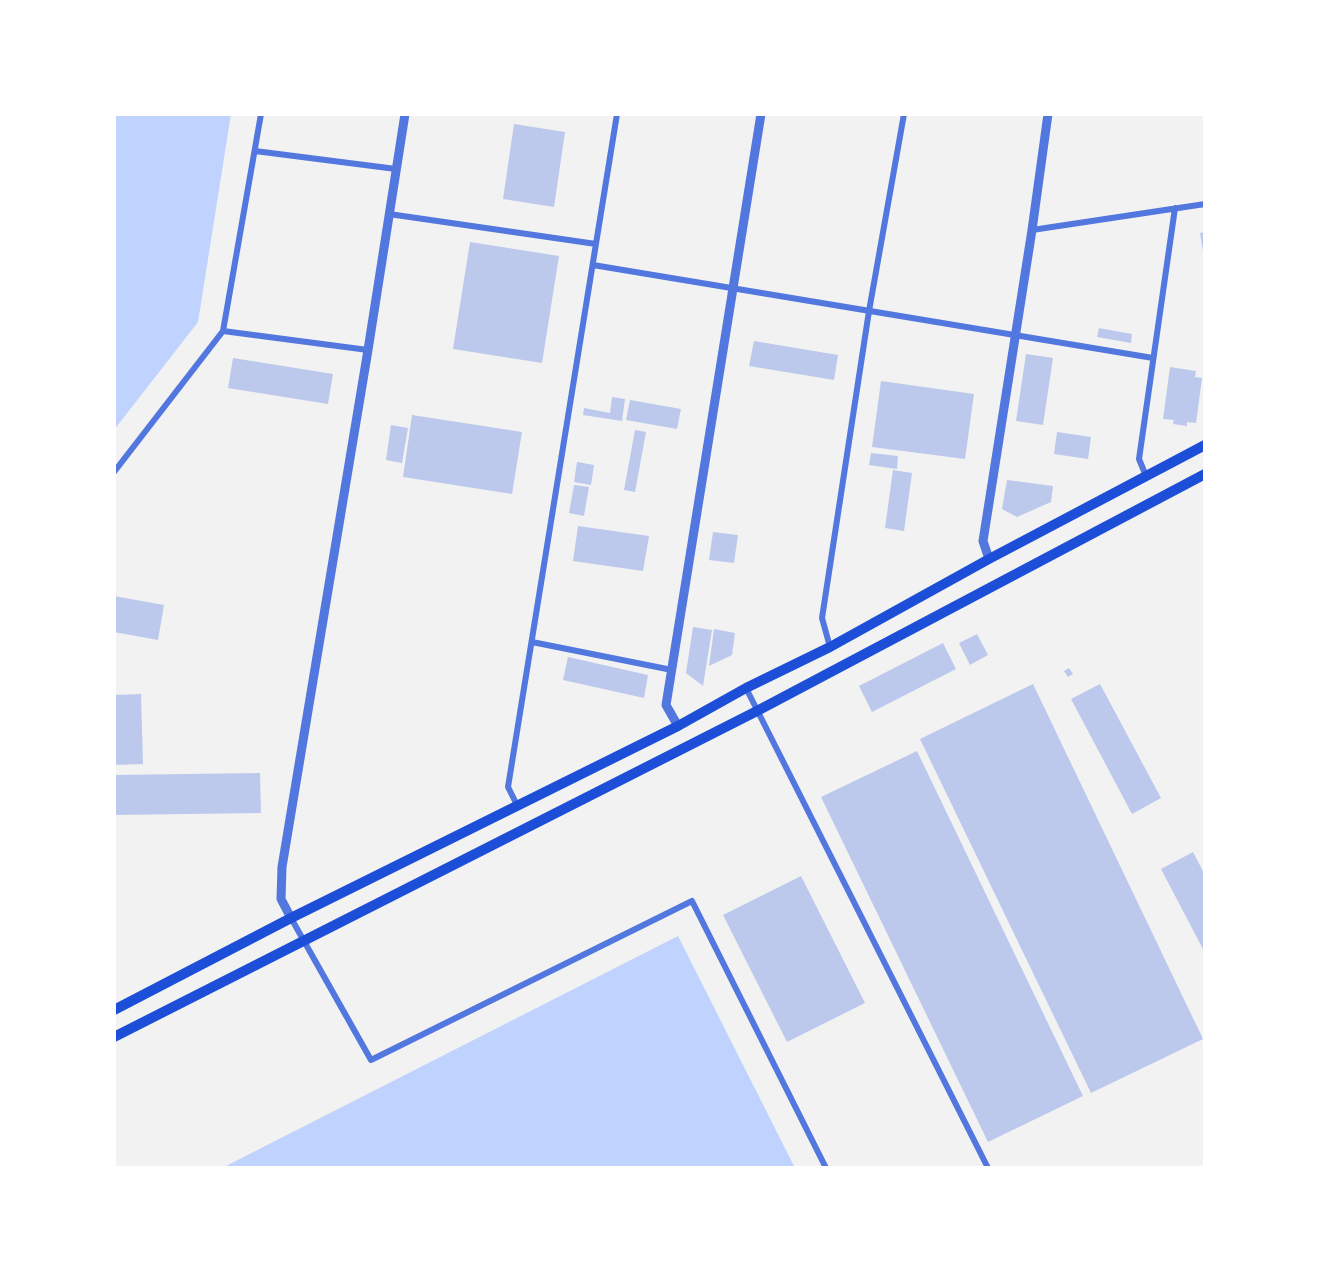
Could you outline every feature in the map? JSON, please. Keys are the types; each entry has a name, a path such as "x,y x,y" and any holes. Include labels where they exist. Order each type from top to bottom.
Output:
{"main road":[{"path":"114,1010 291,918 678,726 746,688 831,647 989,559 1205,445"},
{"path":"114,1037 757,711 1205,474"}],"street":[{"path":"114,472 223,331 261,114"},
{"path":"405,114 282,867 281,899 371,1060 692,901 826,1168"},
{"path":"517,806 508,787 617,114"},
{"path":"678,726 666,705 761,114"},
{"path":"831,647 822,618 869,311 904,114"},
{"path":"989,559 983,541 1048,114"},
{"path":"255,151 396,170"},
{"path":"1032,230 1205,204"},
{"path":"1146,476 1139,459 1175,208"},
{"path":"389,214 596,244"},
{"path":"593,265 1153,358"},
{"path":"223,331 368,350"},
{"path":"532,642 672,670"},
{"path":"746,688 988,1168"}],"water":[{"path":"114,114 231,114 198,322 114,430"},
{"path":"678,936 795,1168 222,1168"}],"building":[{"path":"514,124 565,132 554,207 503,199"},
{"path":"1205,232 1205,257 1204,257 1200,233"},
{"path":"470,242 559,256 542,363 453,349"},
{"path":"1099,328 1132,334 1131,343 1097,337"},
{"path":"754,341 838,355 834,380 749,366"},
{"path":"1026,354 1053,358 1043,425 1016,421"},
{"path":"233,358 333,374 328,404 228,388"},
{"path":"1170,367 1196,371 1195,377 1202,378 1196,423 1187,422 1187,426 1173,424 1174,420 1163,419"},
{"path":"881,381 974,394 965,459 872,447"},
{"path":"612,397 625,399 622,421 583,415 584,408 610,413"},
{"path":"630,400 681,409 677,429 626,420"},
{"path":"412,415 522,432 512,494 403,477"},
{"path":"391,425 408,428 402,463 386,460"},
{"path":"635,430 646,432 635,492 624,490"},
{"path":"1057,432 1091,437 1088,459 1054,454"},
{"path":"871,453 898,456 897,469 869,465"},
{"path":"577,462 594,465 591,485 574,482"},
{"path":"893,470 912,473 904,531 885,528"},
{"path":"1007,480 1053,486 1051,502 1017,517 1002,509"},
{"path":"574,485 589,487 584,516 569,513"},
{"path":"578,526 649,536 643,571 573,561"},
{"path":"713,532 738,535 734,563 709,560"},
{"path":"114,596 164,605 158,640 114,632"},
{"path":"693,627 712,630 703,686 686,673"},
{"path":"714,629 735,633 732,655 709,666"},
{"path":"977,634 988,655 970,665 959,643"},
{"path":"943,643 956,669 872,712 859,686"},
{"path":"568,657 648,675 644,698 563,680"},
{"path":"1069,668 1073,674 1068,677 1064,671"},
{"path":"1033,684 1203,1039 1091,1093 920,739"},
{"path":"1100,684 1161,798 1132,814 1071,699"},
{"path":"141,694 143,764 114,765 114,695"},
{"path":"917,751 1083,1096 988,1142 821,797"},
{"path":"260,773 261,813 114,815 114,775"},
{"path":"1193,852 1205,875 1205,953 1161,869"},
{"path":"801,876 865,1003 787,1042 723,915"}]}
